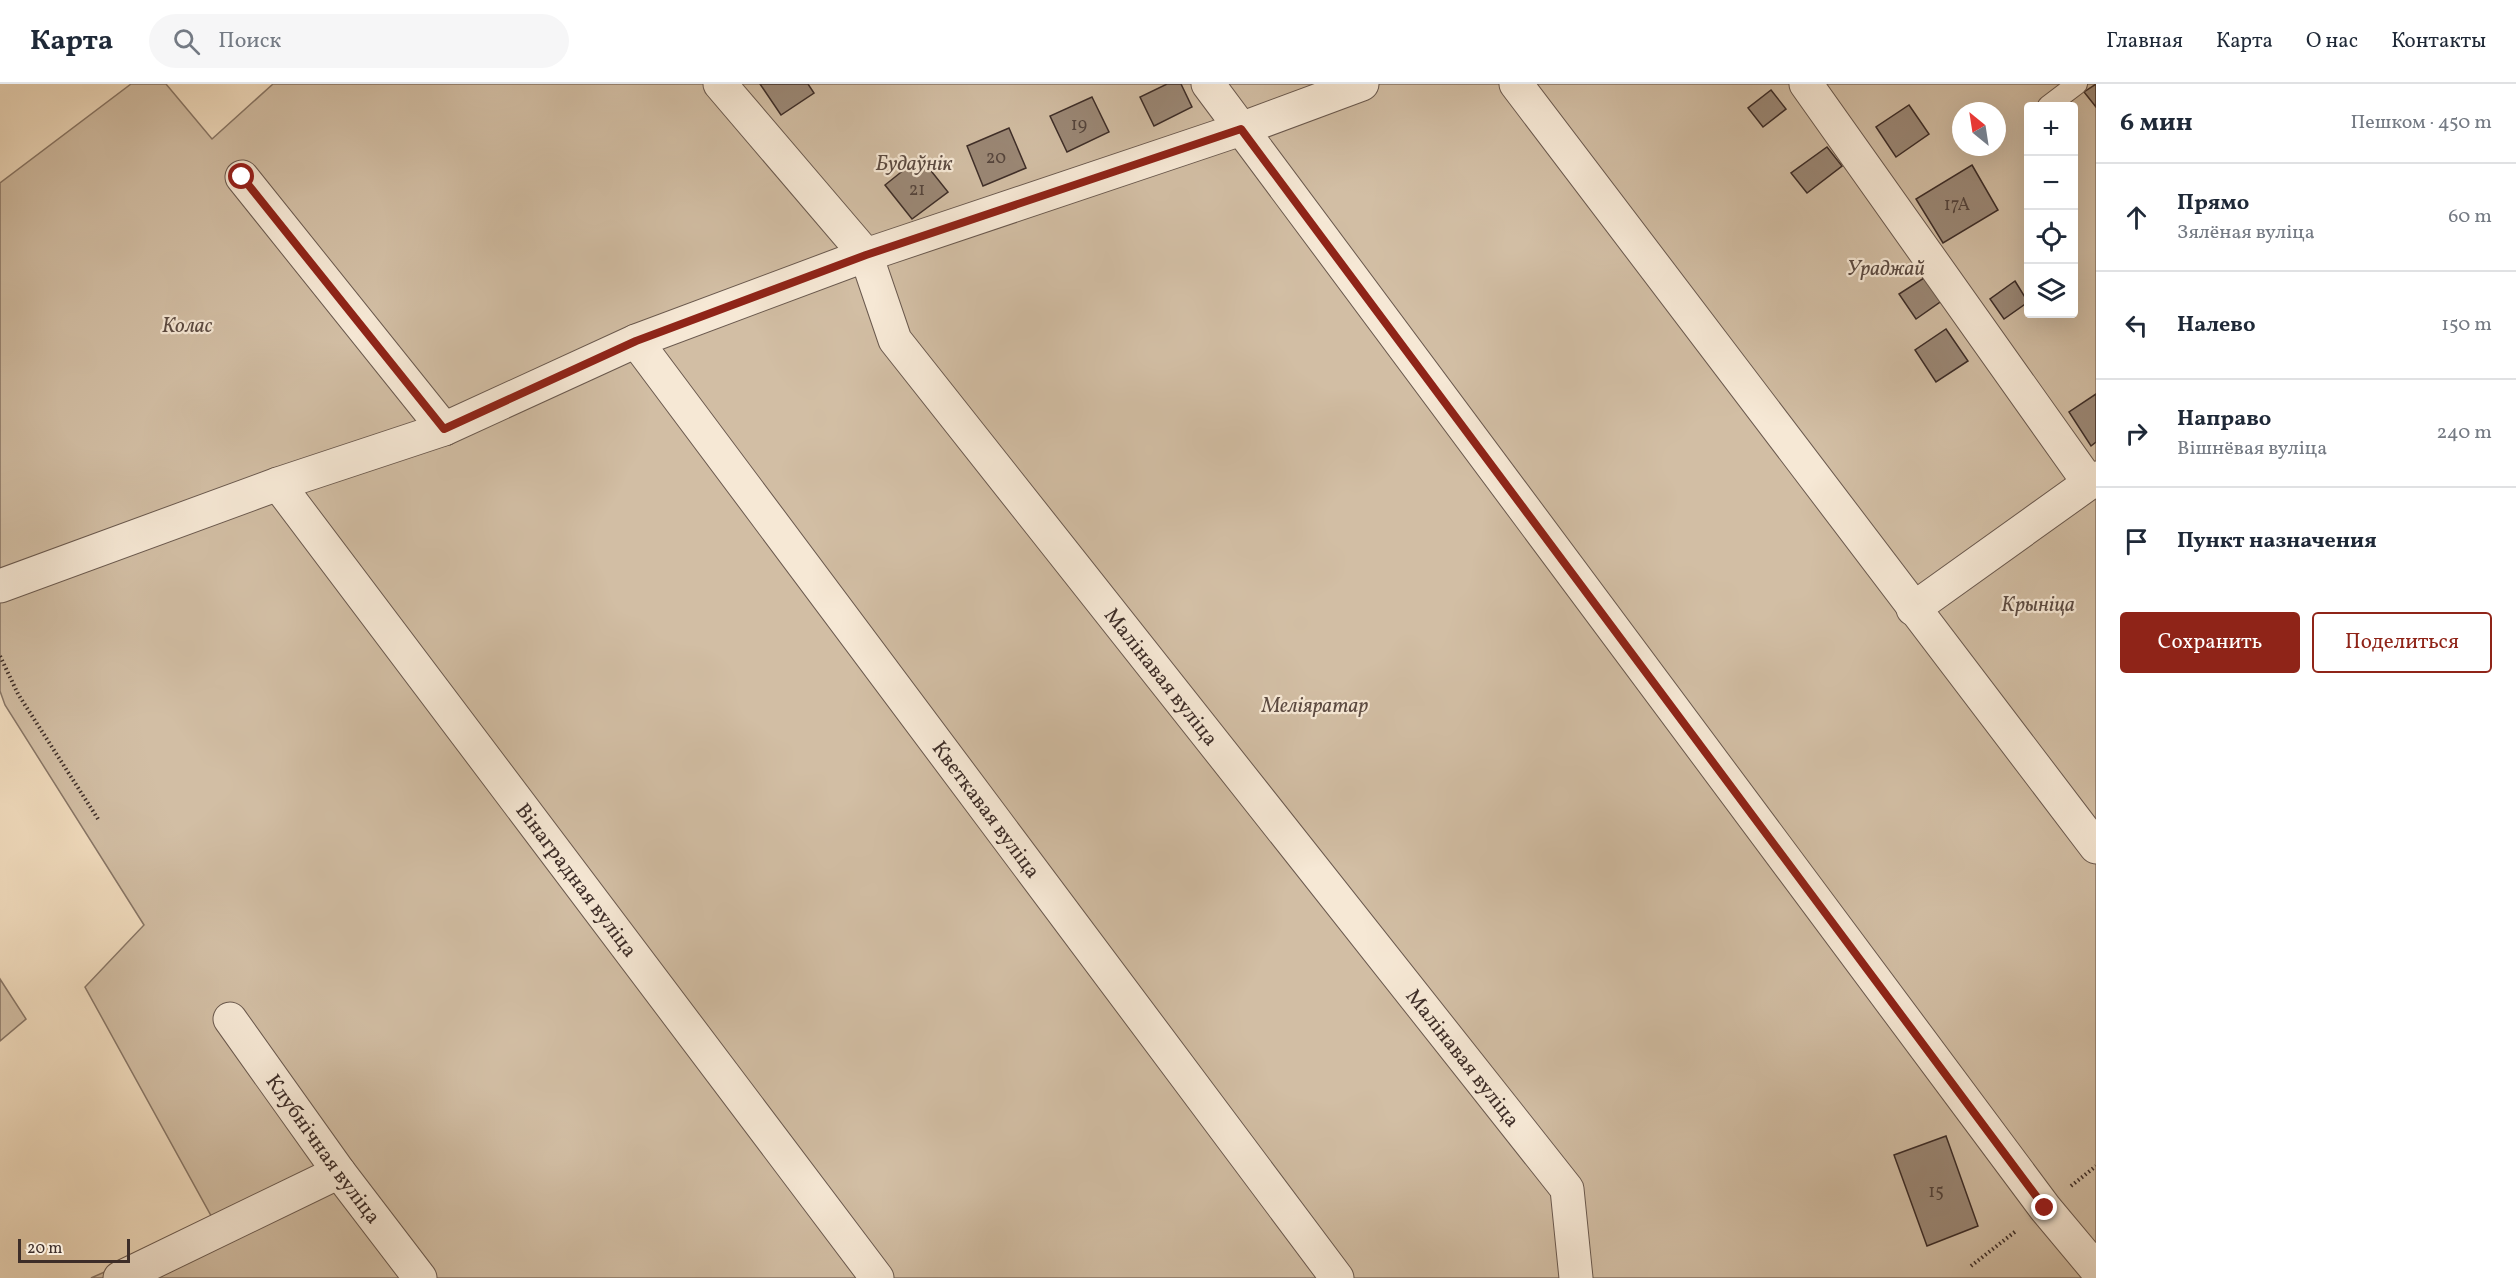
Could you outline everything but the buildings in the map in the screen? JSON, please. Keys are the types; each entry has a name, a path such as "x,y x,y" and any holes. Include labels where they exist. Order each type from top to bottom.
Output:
{"street":[{"name":"Малінавая вуліца","path":"720,84 866,255 895,340 1567,1189 1575,1278"},
{"path":"1208,84 2045,1208 2096,1269"},
{"path":"0,586 278,484 444,429 636,341 866,255 1241,129 1362,84"},
{"path":"1516,84 2096,847"},
{"path":"1806,84 2092,480 1913,609"},
{"path":"242,177 444,429"},
{"name":"Кветкавая вуліца","path":"636,341 1337,1278"},
{"name":"Вінаградная вуліца","path":"278,484 877,1278"},
{"name":"Клубнічная вуліца","path":"230,1019 339,1172 420,1278"},
{"path":"120,1278 339,1172"}],"lane":[{"path":"2053,102 2077,84"}],"path":[{"path":"0,656 18,694 98,819"}],"green space":[{"name":"Меліяратар","path":"131,84 166,84 212,139 273,84 2096,84 2096,1278 91,1278 215,1223 85,987 144,925 5,705 0,691 0,183"},
{"path":"0,979 26,1019 0,1041"}],"route":[{"path":"242,177 444,429 636,341 866,255 1241,129 2045,1208"}],"park label":[{"name":"Будаўнік","path":"914,163"},
{"name":"Ураджай","path":"1886,268"},
{"name":"Колас","path":"187,325"},
{"name":"Крыніца","path":"2038,604"}]}
